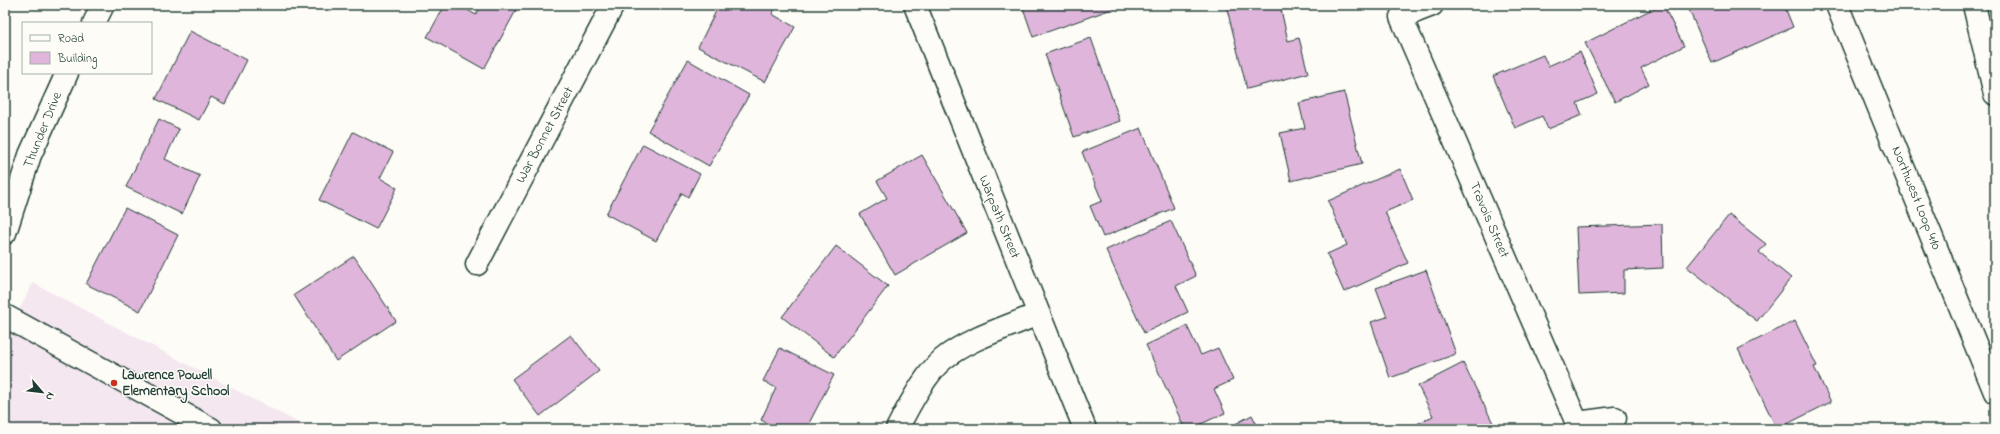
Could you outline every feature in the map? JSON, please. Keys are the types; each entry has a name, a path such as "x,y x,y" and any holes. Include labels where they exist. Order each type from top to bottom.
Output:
{"main road":[{"path":"94,22 103,5"},
{"name":"War Bonnet Street","path":"477,264 613,5"},
{"name":"Warpath Street","path":"915,5 1085,429"},
{"name":"Travois Street","path":"1432,5 1401,17 1574,426"},
{"name":"Northwest Loop 410","path":"1837,5 1995,392"},
{"path":"1974,5 1995,94"},
{"path":"1984,5 1995,32"},
{"name":"Thunder Drive","path":"5,233 9,209 30,155 67,74"},
{"path":"897,429 922,387 941,361 961,347 1038,314"},
{"path":"5,316 211,429"},
{"path":"1574,426 1615,418"}],"shaded area":[{"name":"Lawrence Powell Elementary School","path":"33,283 310,429 5,429 5,337"}],"building":[{"path":"445,5 459,5 476,15 482,5 519,5 484,69 427,37"},
{"path":"719,5 777,5 772,14 795,27 765,82 698,47"},
{"path":"1022,5 1123,5 1033,37"},
{"path":"1226,5 1280,5 1288,41 1299,38 1308,73 1247,89"},
{"path":"1660,5 1663,5 1684,46 1641,68 1649,84 1615,102 1585,43"},
{"path":"1687,5 1784,5 1793,27 1712,63"},
{"path":"190,31 247,60 225,104 211,97 199,120 156,99"},
{"path":"1091,38 1120,121 1074,137 1045,54"},
{"path":"1580,52 1598,94 1577,103 1582,115 1548,129 1542,116 1515,128 1493,76 1543,55 1548,66"},
{"path":"688,60 749,95 709,166 648,131"},
{"path":"1344,92 1362,164 1291,181 1280,133 1305,128 1299,103"},
{"path":"159,119 179,129 165,159 200,176 182,214 126,187"},
{"path":"1141,128 1174,208 1103,237 1090,206 1102,201 1082,152"},
{"path":"353,132 393,152 380,178 397,188 376,229 319,200"},
{"path":"643,144 700,174 688,197 682,193 656,241 606,214"},
{"path":"922,155 967,233 895,275 860,214 887,198 877,181"},
{"path":"1400,169 1413,200 1385,212 1408,263 1344,292 1327,254 1347,245 1328,201"},
{"path":"125,208 178,235 140,311 86,284"},
{"path":"1729,215 1766,244 1759,252 1791,278 1757,321 1687,267"},
{"path":"1171,221 1196,276 1176,286 1188,312 1144,333 1106,250"},
{"path":"1662,224 1663,268 1624,270 1624,293 1579,295 1576,227"},
{"path":"836,246 888,286 834,357 782,317"},
{"path":"354,256 396,321 336,361 294,295"},
{"path":"1426,270 1456,354 1390,378 1371,322 1387,317 1376,288"},
{"path":"1795,321 1817,366 1814,367 1831,402 1777,429 1738,349"},
{"path":"1187,326 1201,355 1218,348 1233,380 1214,389 1225,413 1190,429 1185,429 1146,345"},
{"path":"571,335 599,371 540,416 512,379"},
{"path":"780,348 834,375 806,429 779,429 761,420 776,388 763,381"},
{"path":"1463,363 1496,429 1407,429 1433,416 1418,386"},
{"path":"1252,415 1259,429 1226,429"}],"place":[{"name":"Lawrence Powell Elementary School","path":"114,383"}]}
